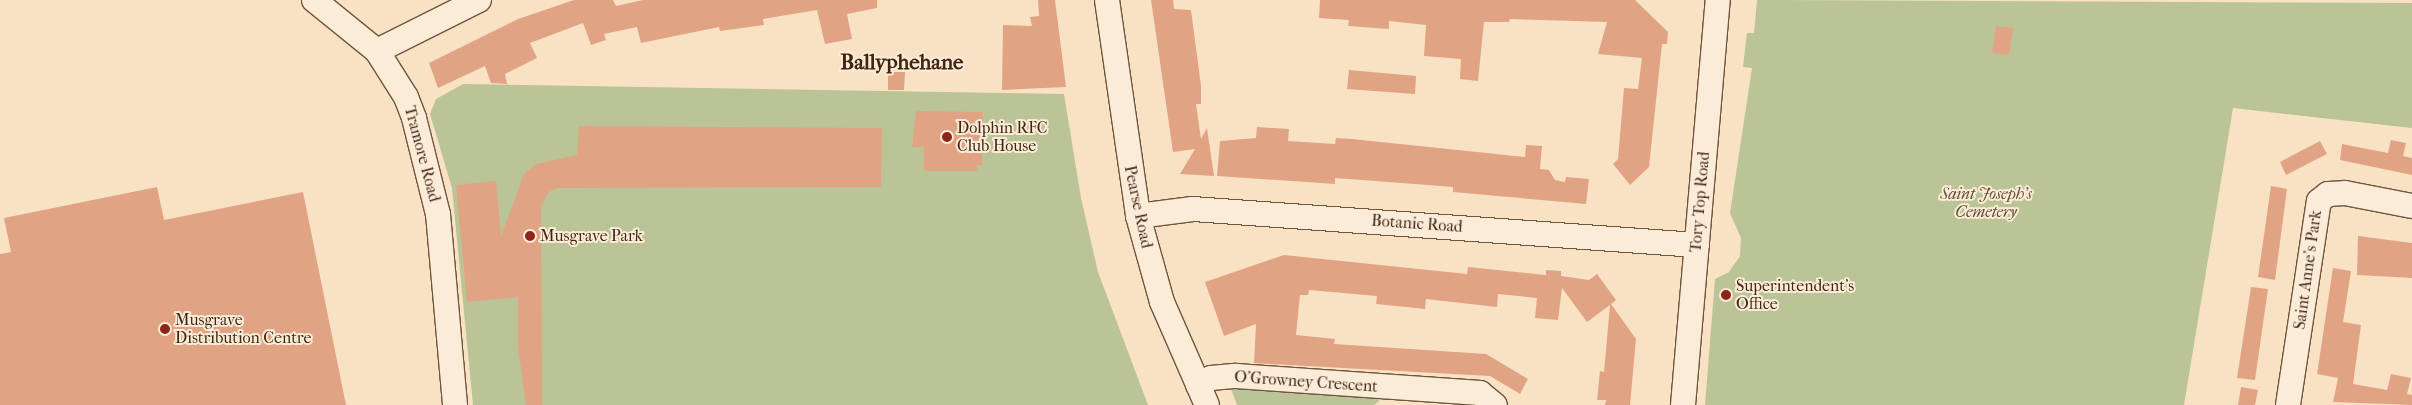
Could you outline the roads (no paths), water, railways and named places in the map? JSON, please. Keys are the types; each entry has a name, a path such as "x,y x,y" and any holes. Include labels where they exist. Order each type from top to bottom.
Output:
{"street":[{"name":"Tramore Road","path":"314,0 376,51 406,97 433,184 456,405"},
{"path":"376,51 478,0"},
{"name":"Pearse Road","path":"1107,0 1138,216 1162,302 1202,395"},
{"name":"Tory Top Road","path":"1683,405 1718,0"},
{"name":"Saint Anne's Park","path":"2288,405 2319,202 2328,194 2345,193 2412,206"},
{"name":"Botanic Road","path":"1138,216 1193,210 1696,245"},
{"name":"O'Growney Crescent","path":"1202,395 1211,378 1236,376 1386,396 1480,393 1495,405"}],"place":[{"name":"Dolphin RFC Club House","path":"947,137"},
{"name":"Musgrave Park","path":"530,236"},
{"name":"Superintendent's Office","path":"1726,295"},
{"name":"Musgrave Distribution Centre","path":"165,329"}],"district":[{"name":"Ballyphehane","path":"902,62"}],"park label":[{"name":"Saint Joseph's Cemetery","path":"1986,203"}]}
